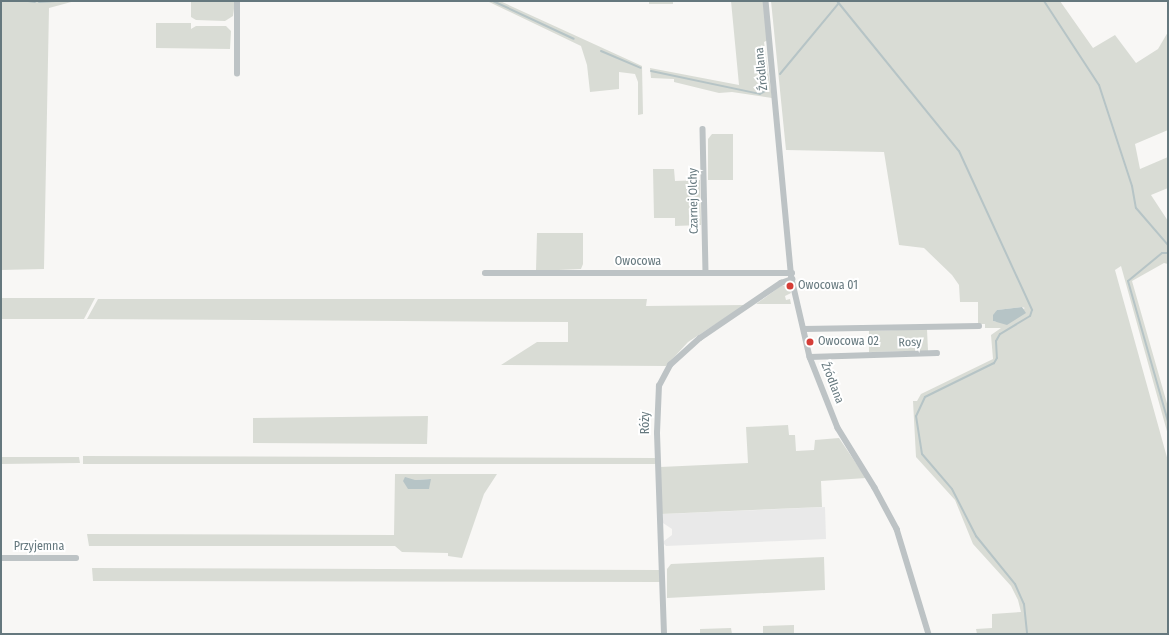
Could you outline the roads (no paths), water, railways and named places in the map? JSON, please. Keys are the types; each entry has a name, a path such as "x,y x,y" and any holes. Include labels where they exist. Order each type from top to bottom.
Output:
{"street":[{"path":"236,74 237,1"},
{"name":"Źródlana","path":"766,1 792,276 810,357 838,428 875,488 897,529 913,576 929,634"},
{"name":"Czarnej Olchy","path":"704,129 706,273"},
{"name":"Owocowa","path":"485,273 706,273 792,276"},
{"name":"Róży","path":"664,634 657,433 659,386 670,365 700,338 792,276"},
{"path":"804,329 979,326"},
{"name":"Rosy","path":"810,357 938,353"},
{"name":"Przyjemna","path":"1,558 76,558"}],"waterway":[{"path":"28,1 35,2"},
{"path":"39,2 56,1"},
{"path":"493,1 574,39"},
{"path":"837,1 959,151 1032,310 1030,316 1000,334 996,341 997,358 994,363 925,397 916,416 922,454 952,489 976,536 1015,584 1024,604 1027,634"},
{"path":"1044,1 1099,85 1132,186 1136,208 1168,245"},
{"path":"780,74 839,3"},
{"path":"601,51 641,68"},
{"path":"651,71 760,94 767,90"},
{"path":"1168,253 1162,253 1128,281 1168,421"}],"place":[{"name":"Owocowa 01","path":"790,286"},
{"name":"Owocowa 02","path":"810,342"}]}
